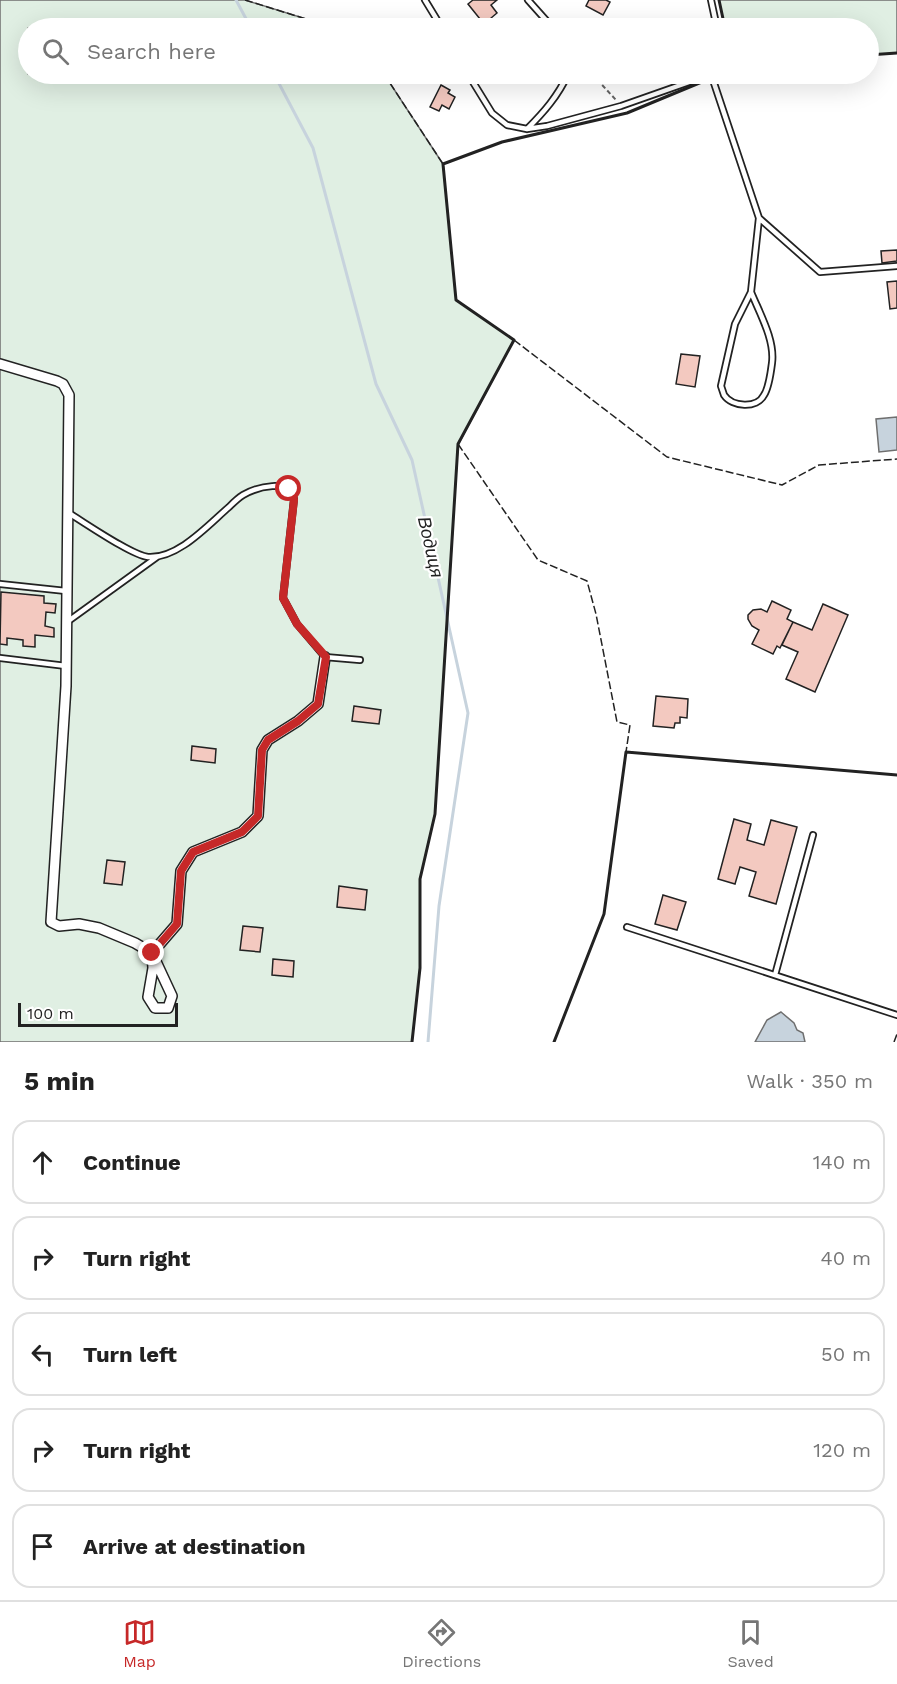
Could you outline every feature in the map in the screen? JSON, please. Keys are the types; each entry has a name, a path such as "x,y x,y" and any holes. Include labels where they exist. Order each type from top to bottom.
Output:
{"street":[{"path":"0,364 57,381 67,389 69,395 67,666 51,922 59,926 79,924 99,928 152,953 172,996 168,1008 156,1008 148,997 153,968 152,953 177,924 181,871 193,852 242,832 258,816 262,750 268,740 298,721 318,704 326,657"}],"lane":[{"path":"425,0 436,18"},
{"path":"528,0 544,18"},
{"path":"711,0 715,18"},
{"path":"474,84 492,113 507,125 527,129 547,126 621,106 683,84"},
{"path":"527,129 548,109 564,84"},
{"path":"714,84 759,219 751,292 735,324 721,386 724,395 732,401 751,405 764,396 772,362 770,340 751,292"},
{"path":"759,219 819,272 897,266"},
{"path":"67,512 137,555 157,556 168,554 184,545 243,495 278,485 289,489 293,493 294,500 283,598 297,624 326,657 360,660"},
{"path":"67,622 157,556"},
{"path":"0,584 67,591"},
{"path":"0,658 67,666"},
{"path":"775,975 813,835"},
{"path":"627,927 897,1015"}],"path":[{"path":"601,84 621,106"}],"green space":[{"path":"0,0 245,0 303,18 18,18 18,84 391,84 443,164 456,300 514,340 458,445 435,814 420,879 420,968 412,1042 0,1042"},
{"path":"719,0 897,0 897,53 879,54 879,18 723,18"}],"shaded area":[{"path":"897,417 897,450 879,452 876,419"},
{"path":"781,1012 794,1023 797,1030 803,1033 805,1042 755,1042 767,1020"}],"building":[{"path":"473,0 497,0 491,5 497,13 491,18 479,18 468,4"},
{"path":"589,0 610,2 603,15 586,6"},
{"path":"441,85 450,90 448,93 455,97 449,109 442,105 439,111 430,107"},
{"path":"897,250 897,261 882,263 881,251"},
{"path":"897,281 897,308 890,309 887,282"},
{"path":"681,354 700,356 695,387 676,384"},
{"path":"1,592 44,596 44,603 56,604 55,613 46,612 45,626 54,628 54,637 35,635 35,647 23,646 23,640 7,638 7,645 0,644"},
{"path":"772,601 791,610 787,619 793,622 780,648 777,646 773,654 752,644 759,630 752,626 748,619 748,615 753,610 761,609 767,612"},
{"path":"823,604 848,615 815,692 786,679 798,652 782,645 793,622 812,630"},
{"path":"656,696 688,699 687,718 680,717 680,723 675,723 674,728 653,726"},
{"path":"354,706 381,710 379,724 352,721"},
{"path":"192,746 216,749 215,763 191,760"},
{"path":"734,819 751,824 747,840 764,845 771,820 797,827 776,904 749,896 756,872 740,867 735,884 718,879"},
{"path":"107,860 125,862 122,885 104,883"},
{"path":"339,886 367,890 365,910 337,907"},
{"path":"663,895 686,902 677,930 655,924"},
{"path":"243,926 263,928 260,952 240,950"},
{"path":"273,959 294,961 293,977 272,975"}],"waterway":[{"name":"Водиця","path":"236,0 246,18"},
{"name":"Водиця","path":"279,84 313,148 376,384 412,460 468,713 439,906 428,1042"}],"fence":[{"path":"245,0 303,18"},
{"path":"391,84 443,164"},
{"path":"514,340 667,457 782,485 819,465 897,459"},
{"path":"458,444 538,560 587,581 596,614 617,722 630,725 626,752"},
{"path":"894,1042 897,1034"}],"wall":[{"path":"719,0 723,18"},
{"path":"879,54 897,53"},
{"path":"412,1042 420,968 420,879 435,814 458,444 514,340 456,300 443,164 502,142 627,113 697,84"},
{"path":"554,1042 604,914 626,752 897,775"}],"route":[{"path":"152,953 177,924 181,871 193,852 242,832 258,816 262,750 268,740 298,721 318,704 326,657 297,624 283,598 294,500 293,493 289,489"}]}
